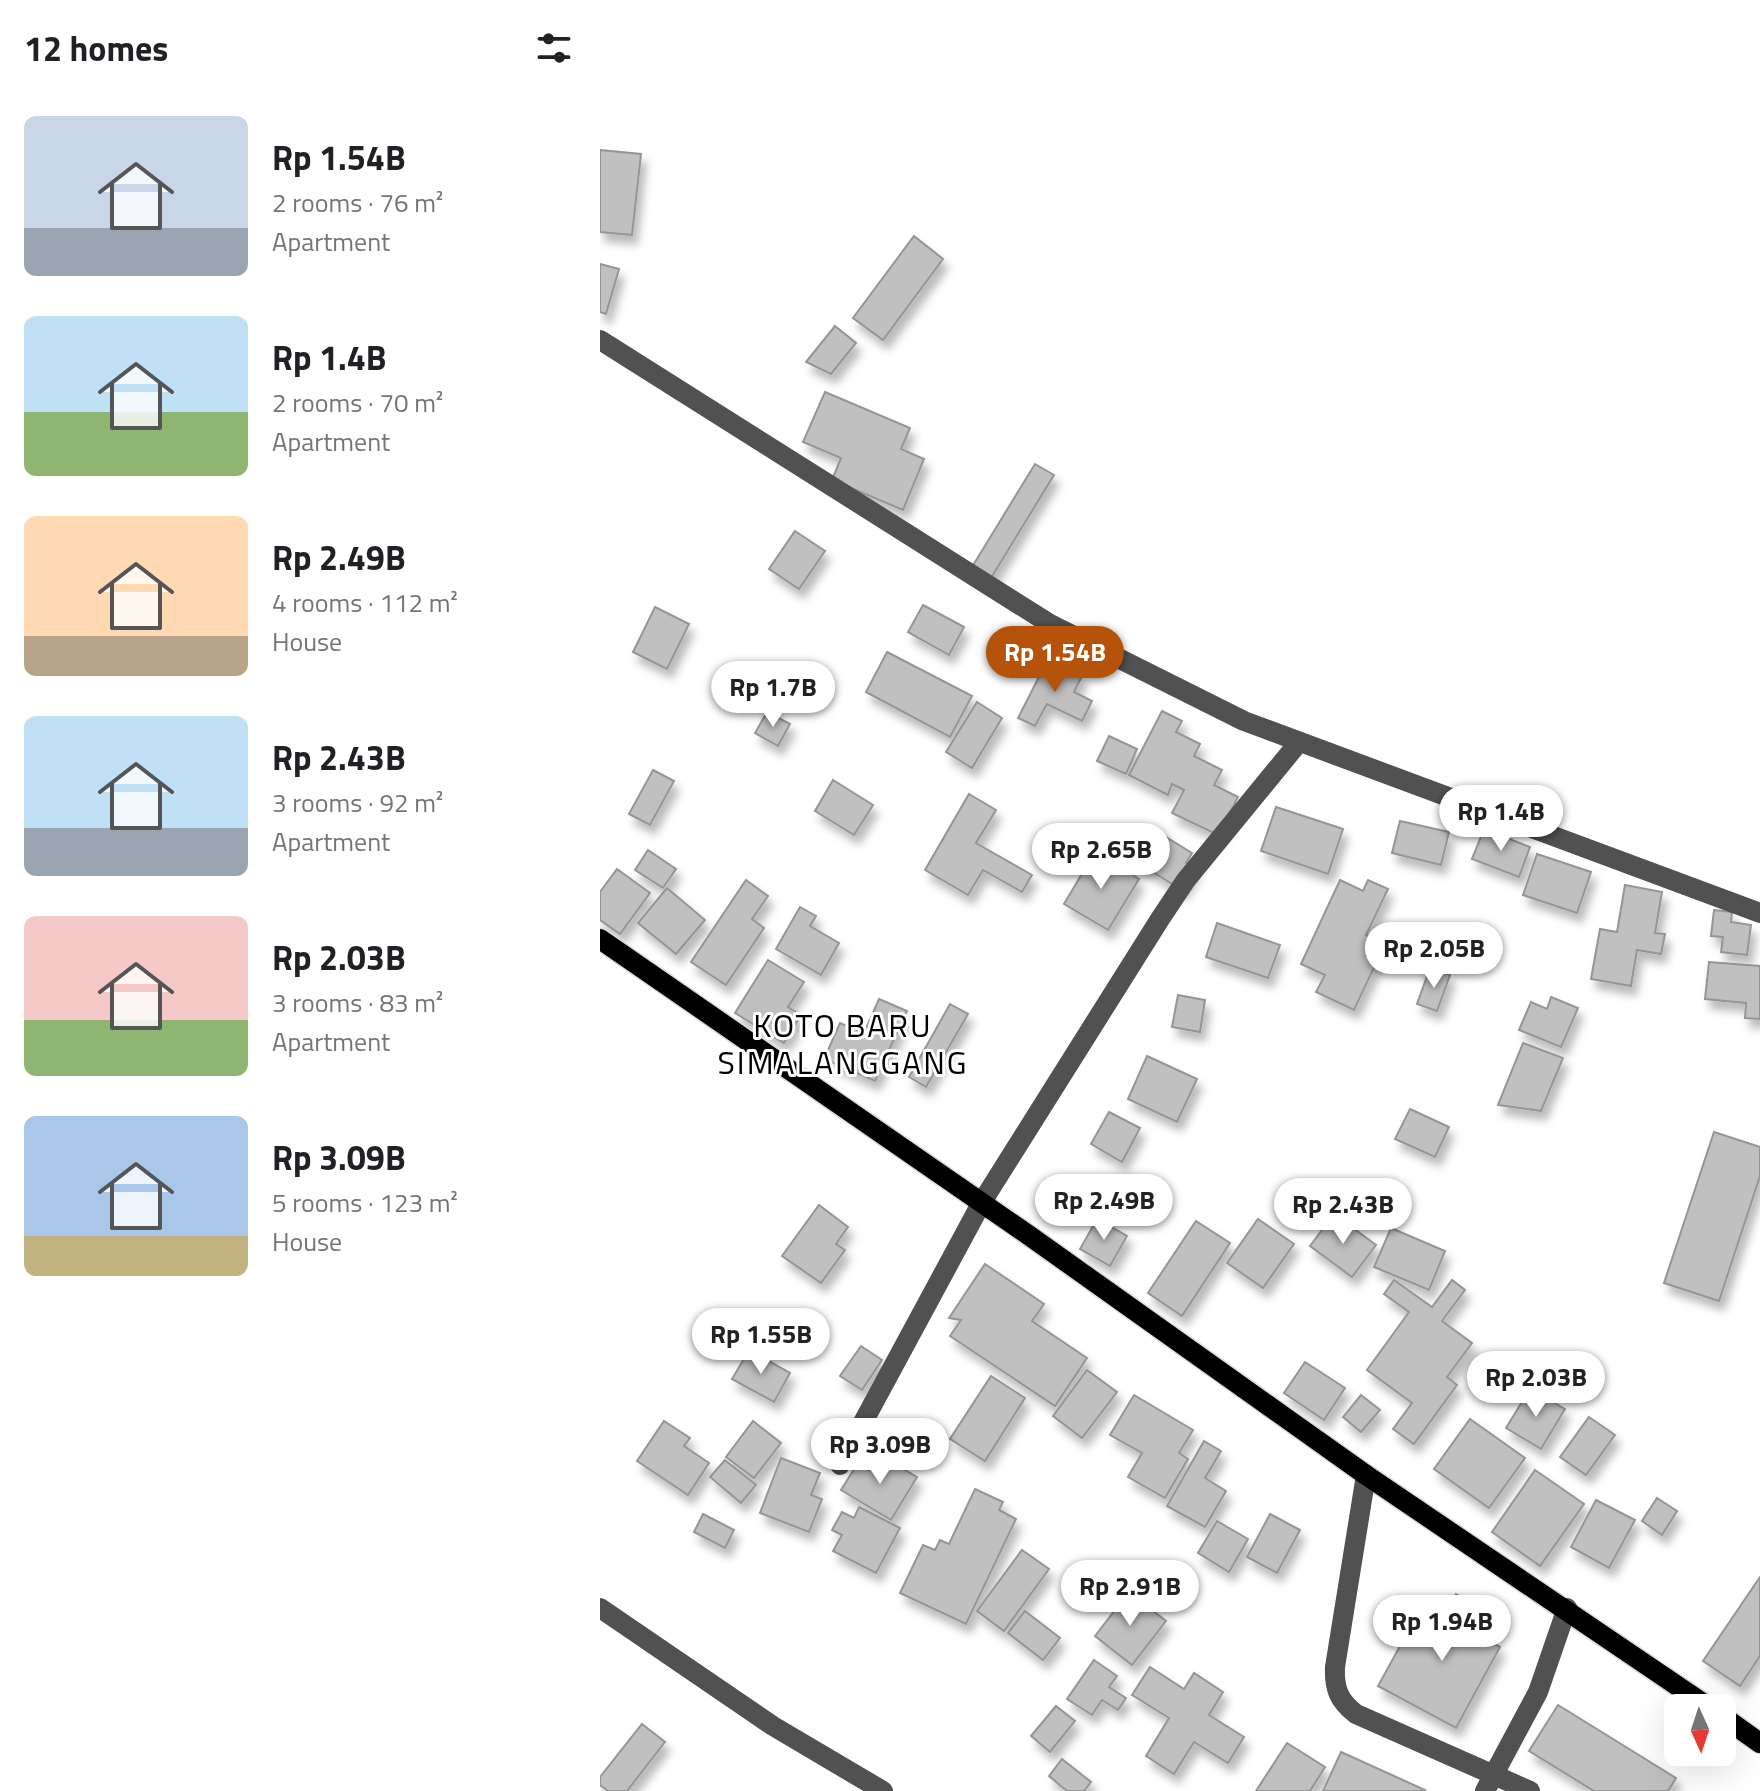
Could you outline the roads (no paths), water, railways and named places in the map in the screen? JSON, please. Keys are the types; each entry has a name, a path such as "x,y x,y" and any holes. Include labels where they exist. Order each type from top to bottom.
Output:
{"main road":[{"path":"600,939 982,1202 1366,1475 1690,1694"},
{"path":"1736,1726 1760,1743"}],"street":[{"path":"600,340 1050,624 1244,721 1760,913"},
{"path":"840,1465 982,1202 1186,880 1299,742"},
{"path":"1366,1475 1335,1667 1336,1692 1343,1704 1356,1714 1489,1782 1530,1791"},
{"path":"600,1608 773,1726 883,1791"},
{"path":"1489,1782 1538,1692 1567,1608"}],"district":[{"name":"KOTO BARU SIMALANGGANG","path":"843,1044"}]}
